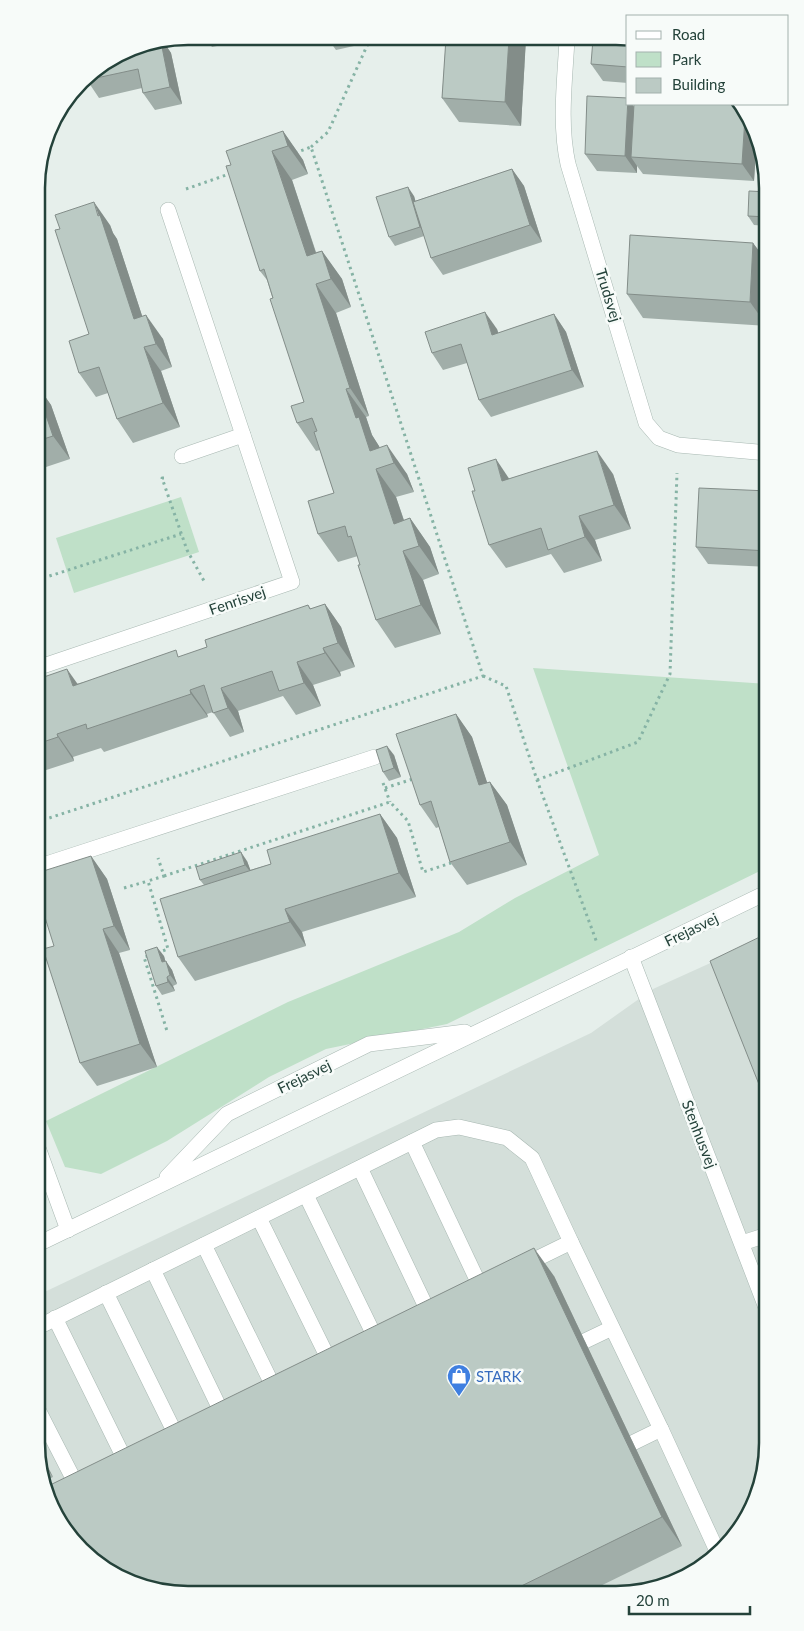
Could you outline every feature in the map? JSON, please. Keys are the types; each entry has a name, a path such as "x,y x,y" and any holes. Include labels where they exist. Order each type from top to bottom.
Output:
{"street":[{"name":"Trudsvej","path":"567,45 563,128 568,164 646,423 659,438 678,445 759,452"},
{"name":"Fenrisvej","path":"45,665 292,582 168,210"},
{"path":"182,456 243,435"},
{"path":"45,864 375,756"},
{"name":"Frejasvej","path":"45,1241 759,896"},
{"name":"Stenhusvej","path":"631,957 759,1287"},
{"name":"Frejasvej","path":"161,1185 227,1114 369,1044 479,1030"},
{"path":"45,1324 436,1130 459,1126 507,1138 532,1158 715,1546"},
{"path":"412,1142 480,1286"},
{"path":"360,1168 428,1311"},
{"path":"45,1169 68,1230"},
{"path":"306,1194 380,1334 360,1344"},
{"path":"259,1218 329,1360"},
{"path":"742,1243 759,1238"},
{"path":"463,1294 571,1242"},
{"path":"204,1245 273,1386"},
{"path":"153,1270 226,1409 206,1419"},
{"path":"106,1294 175,1433"},
{"path":"56,1318 124,1458"},
{"path":"549,1358 612,1328"},
{"path":"313,1367 344,1352"},
{"path":"256,1395 289,1379"},
{"path":"45,1424 75,1482"},
{"path":"158,1442 191,1426"},
{"path":"607,1455 661,1429"},
{"path":"108,1466 141,1450"},
{"path":"61,1489 91,1474"}],"path":[{"path":"293,154 311,148 328,132 367,45"},
{"path":"311,148 483,676"},
{"path":"168,210 183,190 238,172"},
{"path":"537,780 638,742 670,674 678,445"},
{"path":"182,456 179,473 162,478 187,550 217,606"},
{"path":"45,577 181,534"},
{"path":"45,819 483,676 506,686 537,780 607,969"},
{"path":"385,788 413,779"},
{"path":"124,888 390,802 408,821 423,872 452,863"},
{"path":"149,829 164,876"},
{"path":"148,881 168,950 144,957 167,1031"}],"shaded area":[{"path":"759,941 759,1453 754,1480 748,1498 740,1515 717,1544 696,1562 679,1571 662,1578 626,1586 169,1585 154,1582 59,1505 53,1489 45,1453 45,1292 591,1033 653,989"}],"green space":[{"path":"181,497 199,552 74,593 56,538"},
{"path":"533,668 759,683 759,871 447,1024 326,1049 269,1077 167,1141 101,1174 65,1167 46,1121 288,1002 459,932 515,898 599,855"}],"building":[{"path":"446,45 509,45 505,102 442,98"},
{"path":"593,45 626,45 626,67 591,64"},
{"path":"162,48 170,87 143,93 138,69 97,78 116,64 133,56"},
{"path":"587,96 626,98 626,105 628,105 625,156 585,154"},
{"path":"634,105 733,105 744,126 742,164 631,157"},
{"path":"283,131 288,146 272,151 307,256 322,251 331,279 316,284 350,388 346,389 356,418 359,417 370,451 387,445 394,463 376,469 394,524 410,518 419,546 403,551 421,605 376,620 358,565 360,565 351,536 348,537 345,526 318,534 308,501 334,493 314,432 317,431 312,418 297,423 291,406 304,402 270,299 273,298 264,269 260,271 226,166 231,165 226,151"},
{"path":"512,169 530,225 431,258 413,202"},
{"path":"408,187 420,227 389,237 376,197"},
{"path":"749,191 759,192 759,217 748,216"},
{"path":"94,202 134,319 146,315 156,344 144,347 163,403 117,419 99,367 79,373 69,341 89,334 55,230 60,229 55,215"},
{"path":"630,235 753,243 750,302 627,294"},
{"path":"485,312 492,335 554,314 572,370 479,400 461,344 432,353 425,332"},
{"path":"45,412 53,436 45,438"},
{"path":"597,451 614,505 579,516 585,537 548,550 541,528 489,545 472,491 475,491 468,468 496,459 502,481"},
{"path":"699,488 759,491 759,550 696,547"},
{"path":"325,604 338,643 323,648 325,653 297,662 304,683 279,691 272,671 221,688 228,708 213,713 204,685 190,690 191,694 87,729 86,724 57,734 58,737 45,741 45,677 67,669 73,686 176,650 178,657 207,647 205,640 308,605 310,609"},
{"path":"456,714 479,785 490,782 510,842 450,862 431,801 420,805 396,734"},
{"path":"387,746 394,768 383,772 376,750"},
{"path":"380,814 399,873 285,909 290,922 178,957 160,899 271,864 267,850"},
{"path":"241,852 245,865 200,880 196,867"},
{"path":"91,856 114,926 103,929 140,1044 80,1063 45,955 45,948 54,946 45,917 45,870"},
{"path":"759,937 759,1084 710,961"},
{"path":"157,947 162,962 166,961 170,975 167,977 168,982 156,986 145,951"},
{"name":"STARK","path":"534,1248 662,1517 521,1586 169,1585 133,1575 116,1567 87,1544 69,1523 52,1484"}],"place":[{"name":"STARK","path":"459,1397"}]}
